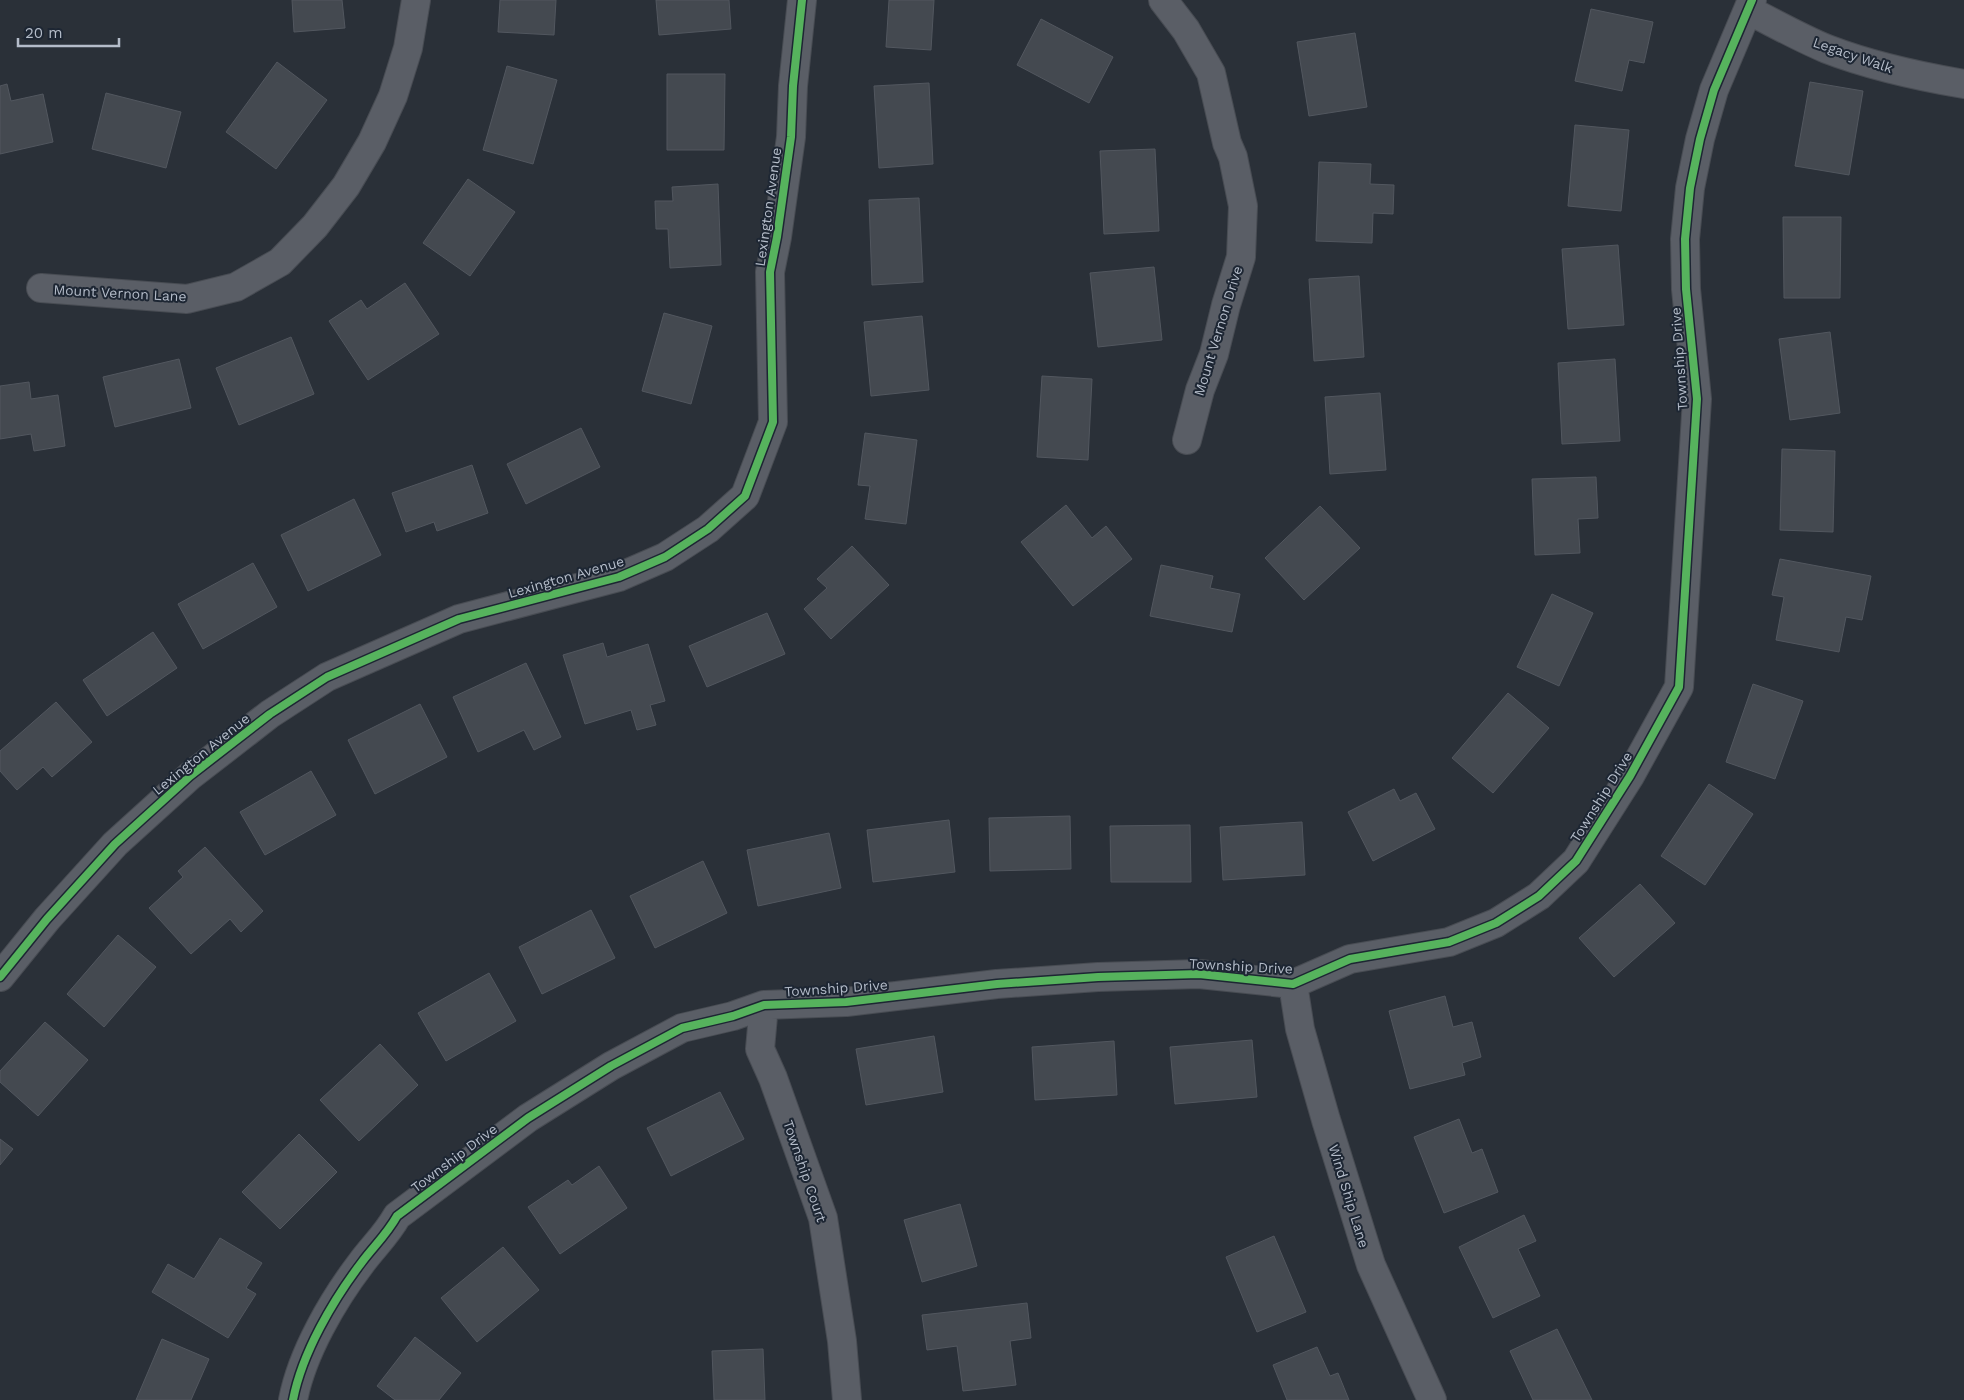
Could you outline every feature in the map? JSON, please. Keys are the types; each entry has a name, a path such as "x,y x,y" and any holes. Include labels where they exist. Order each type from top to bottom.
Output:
{"street":[{"name":"Mount Vernon Lane","path":"41,288 187,299 236,287 280,262 315,226 346,186 372,142 393,96 408,48 416,0"},
{"name":"Lexington Avenue","path":"0,977 47,919 115,844 190,776 270,714 327,677 459,619 619,577 666,557 708,529 745,496 773,422 770,272 777,237 790,137 802,0"},
{"name":"Mount Vernon Drive","path":"1163,0 1186,30 1211,73 1227,144 1233,157 1243,206 1241,257 1226,305 1214,354 1200,390 1187,440"},
{"name":"Legacy Walk","path":"1750,5 1826,48 1874,65 1923,77 1964,84"},
{"name":"Township Drive","path":"293,1400 311,1348 334,1303 362,1261 387,1233 397,1216 528,1118 611,1066 682,1028 733,1016 764,1006 846,1002 997,984 1098,977 1199,974 1293,984 1350,959 1449,942 1496,923 1539,896 1576,861 1630,776 1679,687 1697,400 1686,289 1686,238 1690,188 1700,139 1714,90 1750,5"},
{"name":"Wind Ship Lane","path":"1293,984 1300,1029 1371,1265 1432,1400"},
{"name":"Township Court","path":"764,1006 760,1049 773,1078 823,1218 842,1341 847,1400"}],"building":[{"path":"292,0 342,0 345,28 294,32"},
{"path":"500,0 556,0 554,35 498,32"},
{"path":"656,0 729,0 731,29 659,35"},
{"path":"889,0 934,0 931,50 886,47"},
{"path":"1591,9 1653,22 1644,63 1629,60 1622,91 1575,81"},
{"path":"1041,19 1113,57 1089,103 1017,65"},
{"path":"1355,33 1367,107 1309,116 1297,42"},
{"path":"277,62 327,100 276,169 226,132"},
{"path":"507,66 557,80 533,164 483,150"},
{"path":"667,74 725,74 724,150 667,150"},
{"path":"1810,82 1863,91 1849,175 1795,166"},
{"path":"929,83 933,164 879,168 874,86"},
{"path":"7,84 11,101 43,94 53,142 0,154 0,86"},
{"path":"106,93 181,112 166,168 92,149"},
{"path":"1575,125 1629,130 1621,211 1568,206"},
{"path":"1155,149 1159,231 1104,234 1100,151"},
{"path":"1319,162 1371,164 1370,184 1394,185 1393,214 1373,213 1372,243 1316,241"},
{"path":"468,179 515,212 470,276 423,243"},
{"path":"718,184 721,265 670,268 668,229 656,229 655,201 673,201 672,187"},
{"path":"919,198 923,282 872,285 869,200"},
{"path":"1783,217 1841,217 1840,298 1784,298"},
{"path":"1618,245 1624,325 1568,329 1562,249"},
{"path":"1154,267 1162,340 1098,347 1090,273"},
{"path":"1359,276 1364,357 1314,361 1309,279"},
{"path":"405,283 439,334 368,380 329,321 361,300 367,309"},
{"path":"664,313 712,326 691,404 642,391"},
{"path":"922,316 929,390 871,396 864,322"},
{"path":"1830,332 1840,413 1790,420 1779,339"},
{"path":"291,337 314,394 239,425 216,368"},
{"path":"179,359 191,408 115,427 103,377"},
{"path":"1615,359 1620,441 1562,444 1558,363"},
{"path":"1042,376 1092,379 1088,460 1037,457"},
{"path":"29,382 31,399 58,395 65,446 34,451 31,434 0,439 0,386"},
{"path":"1380,393 1386,470 1330,474 1325,397"},
{"path":"581,428 600,467 526,504 507,464"},
{"path":"865,433 917,440 906,524 865,519 870,486 858,485"},
{"path":"1782,449 1835,451 1833,532 1780,530"},
{"path":"472,465 488,513 437,531 434,522 406,532 392,493"},
{"path":"1596,477 1598,518 1578,519 1580,553 1535,555 1532,479"},
{"path":"354,499 381,555 308,591 281,535"},
{"path":"1066,505 1092,538 1106,526 1132,559 1073,606 1021,542"},
{"path":"1320,506 1360,548 1304,600 1265,558"},
{"path":"852,546 889,585 831,639 804,609 827,588 817,579"},
{"path":"1780,559 1871,576 1862,620 1846,617 1839,652 1776,640 1784,597 1772,595"},
{"path":"253,563 277,607 203,649 178,604"},
{"path":"1161,565 1213,576 1210,588 1240,594 1232,632 1150,616"},
{"path":"1552,594 1593,613 1559,686 1517,667"},
{"path":"767,613 785,654 707,687 689,646"},
{"path":"153,632 177,668 107,716 83,680"},
{"path":"603,643 607,657 648,644 665,701 650,705 656,725 637,730 631,710 585,724 563,655"},
{"path":"526,663 561,737 534,750 524,730 478,752 453,697"},
{"path":"1753,684 1803,701 1775,779 1726,762"},
{"path":"1508,693 1549,728 1493,793 1452,758"},
{"path":"56,702 92,742 52,777 43,767 17,790 0,771 0,751"},
{"path":"420,704 447,757 375,794 348,740"},
{"path":"311,771 336,815 265,855 240,812"},
{"path":"1709,784 1753,814 1705,885 1661,856"},
{"path":"1394,789 1400,801 1416,793 1435,829 1373,861 1348,812"},
{"path":"1070,816 1071,869 990,871 989,818"},
{"path":"949,820 955,872 873,882 867,830"},
{"path":"1302,822 1305,875 1223,880 1220,827"},
{"path":"1190,825 1191,882 1111,882 1110,826"},
{"path":"829,833 841,888 758,906 747,850"},
{"path":"205,847 263,911 241,932 230,919 191,954 149,908 183,877 178,871"},
{"path":"703,861 727,913 655,948 630,896"},
{"path":"1640,884 1675,923 1614,977 1579,938"},
{"path":"591,910 615,958 542,994 519,947"},
{"path":"118,935 156,967 104,1027 67,994"},
{"path":"489,973 516,1021 446,1061 418,1013"},
{"path":"1445,996 1453,1027 1472,1022 1481,1057 1462,1063 1465,1075 1410,1089 1389,1011"},
{"path":"45,1022 88,1060 38,1116 0,1082 0,1071"},
{"path":"934,1036 943,1092 866,1105 856,1049"},
{"path":"1252,1040 1257,1097 1175,1104 1170,1047"},
{"path":"1114,1041 1117,1095 1035,1100 1032,1047"},
{"path":"380,1044 418,1085 359,1141 320,1100"},
{"path":"720,1092 744,1139 671,1176 647,1128"},
{"path":"1459,1119 1472,1153 1482,1149 1498,1192 1444,1213 1414,1137"},
{"path":"299,1134 337,1172 280,1229 242,1192"},
{"path":"0,1139 13,1149 0,1165"},
{"path":"599,1166 627,1208 560,1254 528,1207 568,1180 572,1185"},
{"path":"960,1204 977,1266 922,1282 904,1220"},
{"path":"1524,1215 1536,1241 1518,1249 1540,1296 1493,1318 1459,1247"},
{"path":"1274,1236 1306,1312 1257,1332 1226,1257"},
{"path":"220,1238 262,1263 246,1288 256,1294 228,1338 152,1292 168,1264 194,1279"},
{"path":"503,1247 539,1290 477,1342 441,1298"},
{"path":"1027,1303 1031,1338 1010,1341 1016,1385 963,1391 957,1346 927,1350 922,1315"},
{"path":"1557,1329 1592,1400 1533,1400 1510,1351"},
{"path":"415,1337 461,1373 439,1400 395,1400 377,1386"},
{"path":"162,1339 209,1359 191,1400 136,1400"},
{"path":"1317,1347 1330,1376 1338,1373 1349,1400 1287,1400 1273,1365"},
{"path":"763,1349 765,1400 714,1400 712,1351"}],"cycle path":[{"path":"0,977 47,919 115,844 190,776 270,714 327,677 459,619 619,577 665,557 708,529 745,496 773,422 770,272 777,237 791,137 793,86 802,0"},
{"path":"293,1400 297,1382 311,1346 330,1310 351,1277 397,1216 528,1118 611,1066 682,1028 733,1016 764,1005 846,1002 997,984 1098,977 1199,974 1293,984 1350,959 1449,942 1496,923 1539,896 1576,861 1630,776 1679,687 1697,399 1686,289 1685,239 1690,188 1700,139 1714,90 1752,0"}]}
